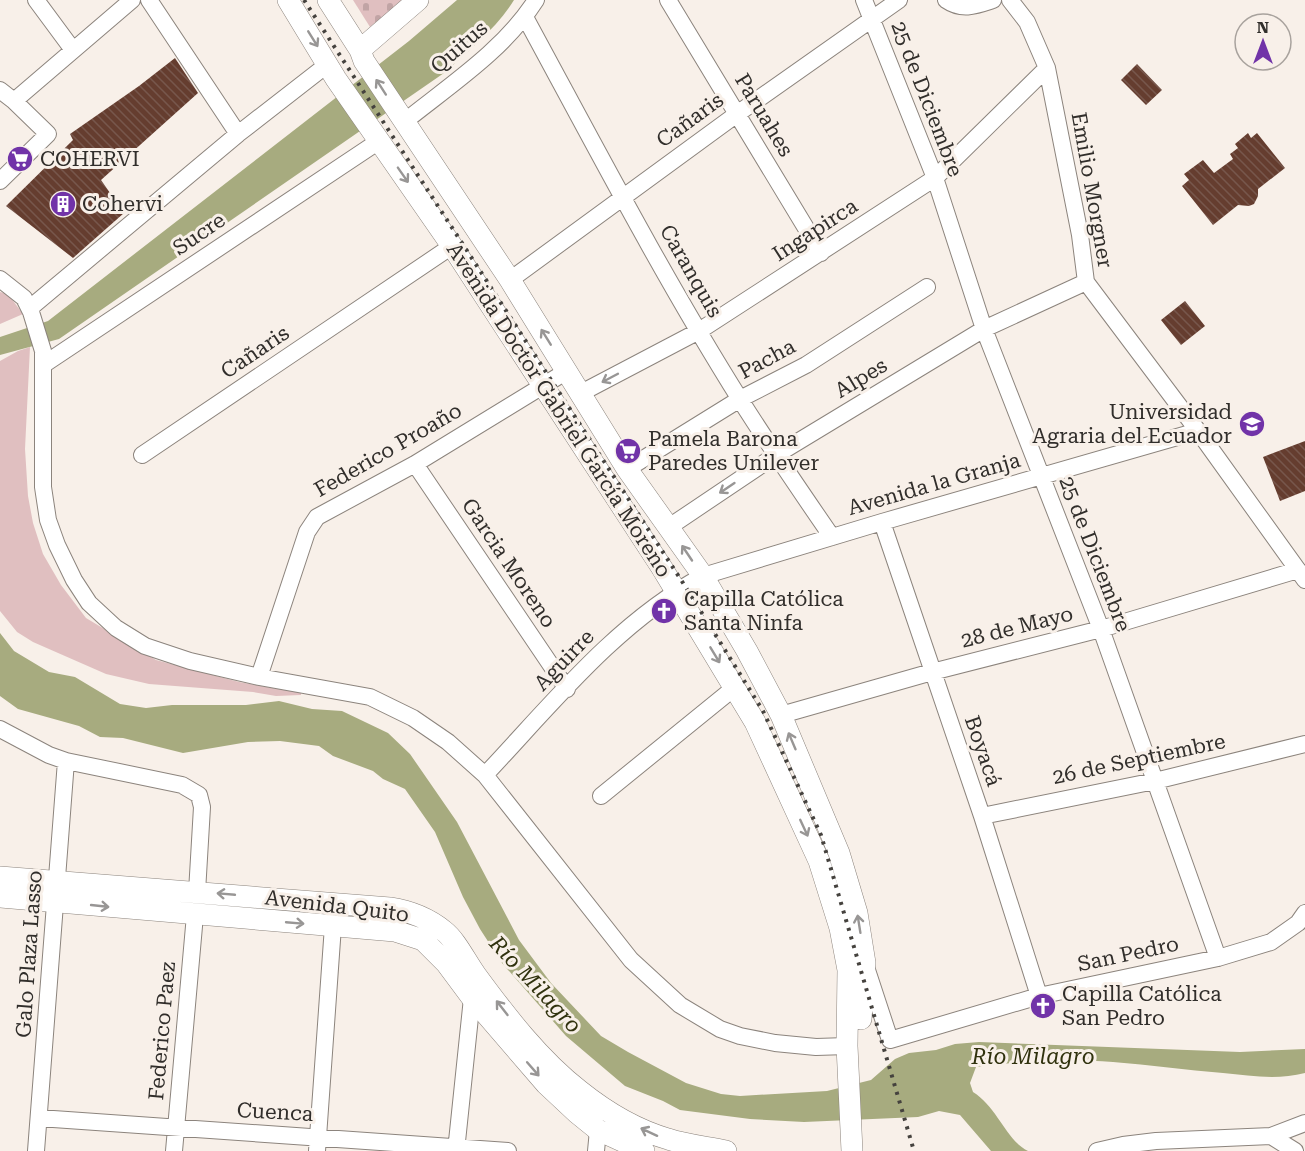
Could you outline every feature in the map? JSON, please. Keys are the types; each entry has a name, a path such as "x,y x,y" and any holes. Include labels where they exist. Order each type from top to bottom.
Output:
{"main road":[{"name":"Avenida Doctor Gabriel García Moreno","path":"288,0 332,71 452,246 543,385 688,585 747,651 780,715 839,853 857,913 865,963 851,1059 862,1151"},
{"name":"Avenida Doctor Gabriel García Moreno","path":"328,0 402,117 510,279 627,469 669,527 688,585 734,688 756,723 819,861 840,928 848,970 852,1151"},
{"path":"362,55 418,0"},
{"name":"Avenida Quito","path":"0,877 56,891 195,915 395,931 423,940 446,963 472,998 597,1140 644,1151"},
{"name":"Avenida Quito","path":"0,897 56,891 197,892 390,908 419,915 445,932 507,1015 559,1073 579,1090 605,1109 651,1133 670,1140 726,1151"}],"street":[{"path":"36,0 73,50"},
{"path":"14,101 132,0"},
{"path":"149,0 237,134"},
{"name":"Quitus","path":"402,117 483,59 525,17 536,0"},
{"name":"Paruahes","path":"668,0 820,253"},
{"name":"25 de Diciembre","path":"864,0 935,178 984,330 1101,629 1218,958"},
{"name":"Cañaris","path":"510,279 899,0"},
{"path":"946,0 956,7 964,8 993,0"},
{"name":"Emilio Morgner","path":"1010,0 1027,22 1047,68 1080,235 1086,282 1198,431 1301,575"},
{"name":"Caranquis","path":"525,17 699,331 776,455 832,537"},
{"name":"Ingapirca","path":"581,393 699,331 935,178 1047,68"},
{"path":"30,310 237,134 332,71"},
{"path":"0,90 48,134 0,181"},
{"name":"Sucre","path":"44,365 374,134"},
{"name":"Cañaris","path":"142,455 452,246"},
{"path":"0,279 24,298 41,346 44,365 44,487 48,520 74,580 89,603 116,628 145,646 190,661 370,697 413,718 448,742 485,775 631,960 680,1005 720,1029 740,1036 775,1043 816,1047 851,1059"},
{"name":"Alpes","path":"669,527 776,455 984,330 1086,282"},
{"name":"Pacha","path":"627,469 740,399 806,364 927,287"},
{"name":"Federico Proaño","path":"259,676 307,532 317,517 415,464 567,371"},
{"name":"Avenida la Granja","path":"688,585 832,537 1198,431"},
{"name":"Garcia Moreno","path":"415,464 567,688"},
{"name":"Boyacá","path":"882,522 982,816 1039,996"},
{"name":"28 de Mayo","path":"780,715 932,672 1301,575"},
{"name":"Aguirre","path":"485,775 621,634 688,585"},
{"path":"601,796 734,688"},
{"path":"0,729 49,755 66,761 182,785 199,795 202,807 197,892"},
{"name":"26 de Septiembre","path":"982,816 1155,781 1305,744"},
{"name":"Galo Plaza Lasso","path":"36,1151 66,761"},
{"name":"San Pedro","path":"865,963 890,1040 1039,996 1218,958 1271,942 1298,923 1305,913"},
{"name":"Federico Paez","path":"174,1151 195,915"},
{"path":"318,1144 333,926"},
{"path":"457,1149 472,998"},
{"name":"Cuenca","path":"39,1118 318,1144 508,1151"},
{"path":"1097,1151 1123,1145 1156,1142 1271,1136 1305,1123"},
{"path":"1271,1136 1295,1151"}],"green space":[{"path":"353,0 404,0 370,27"},
{"path":"0,292 8,294 23,314 0,324"},
{"path":"30,347 25,449 28,496 33,523 43,554 61,585 86,618 156,660 239,682 278,689 301,690 301,695 276,696 253,692 149,684 106,674 33,642 17,632 0,611 0,361"}],"water":[{"path":"457,0 514,0 491,30 444,73 59,339 0,355 0,337 48,321 409,41"},
{"name":"Río Milagro","path":"0,633 14,651 49,672 75,677 120,704 146,708 172,705 246,705 279,701 312,709 342,711 388,733 410,754 457,822 519,940 551,983 601,1036 686,1083 721,1094 740,1096 827,1091 871,1080 895,1059 909,1053 979,1042 1240,1052 1305,1049 1305,1073 1264,1077 1079,1060 976,1067 970,1083 973,1092 989,1106 1020,1146 1028,1151 991,1151 960,1115 939,1111 918,1117 804,1122 750,1119 680,1110 625,1086 566,1036 502,963 463,897 435,832 405,789 383,779 373,771 333,756 319,746 280,741 248,742 183,753 123,738 100,737 79,726 18,709 0,696"}],"building":[{"path":"175,58 198,93 101,180 124,213 73,258 6,206 73,140 70,134"},
{"path":"1137,64 1162,90 1146,105 1121,80"},
{"path":"1248,133 1251,138 1257,133 1285,168 1258,189 1258,196 1254,204 1238,205 1213,225 1182,186 1189,180 1184,174 1203,160 1214,173 1233,159 1230,154 1238,148 1235,144"},
{"path":"1185,301 1205,326 1181,345 1161,320"},
{"path":"1305,441 1305,491 1280,501 1263,457"}],"railway":[{"path":"304,0 685,586 763,711 821,835 914,1151"}],"place":[{"name":"COHERVI","path":"20,159"},
{"name":"Cohervi","path":"63,204"},
{"name":"Universidad Agraria del Ecuador","path":"1252,424"},
{"name":"Pamela Barona Paredes Unilever","path":"628,451"},
{"name":"Capilla Católica Santa Ninfa","path":"664,611"},
{"name":"Capilla Católica San Pedro","path":"1043,1006"}]}
